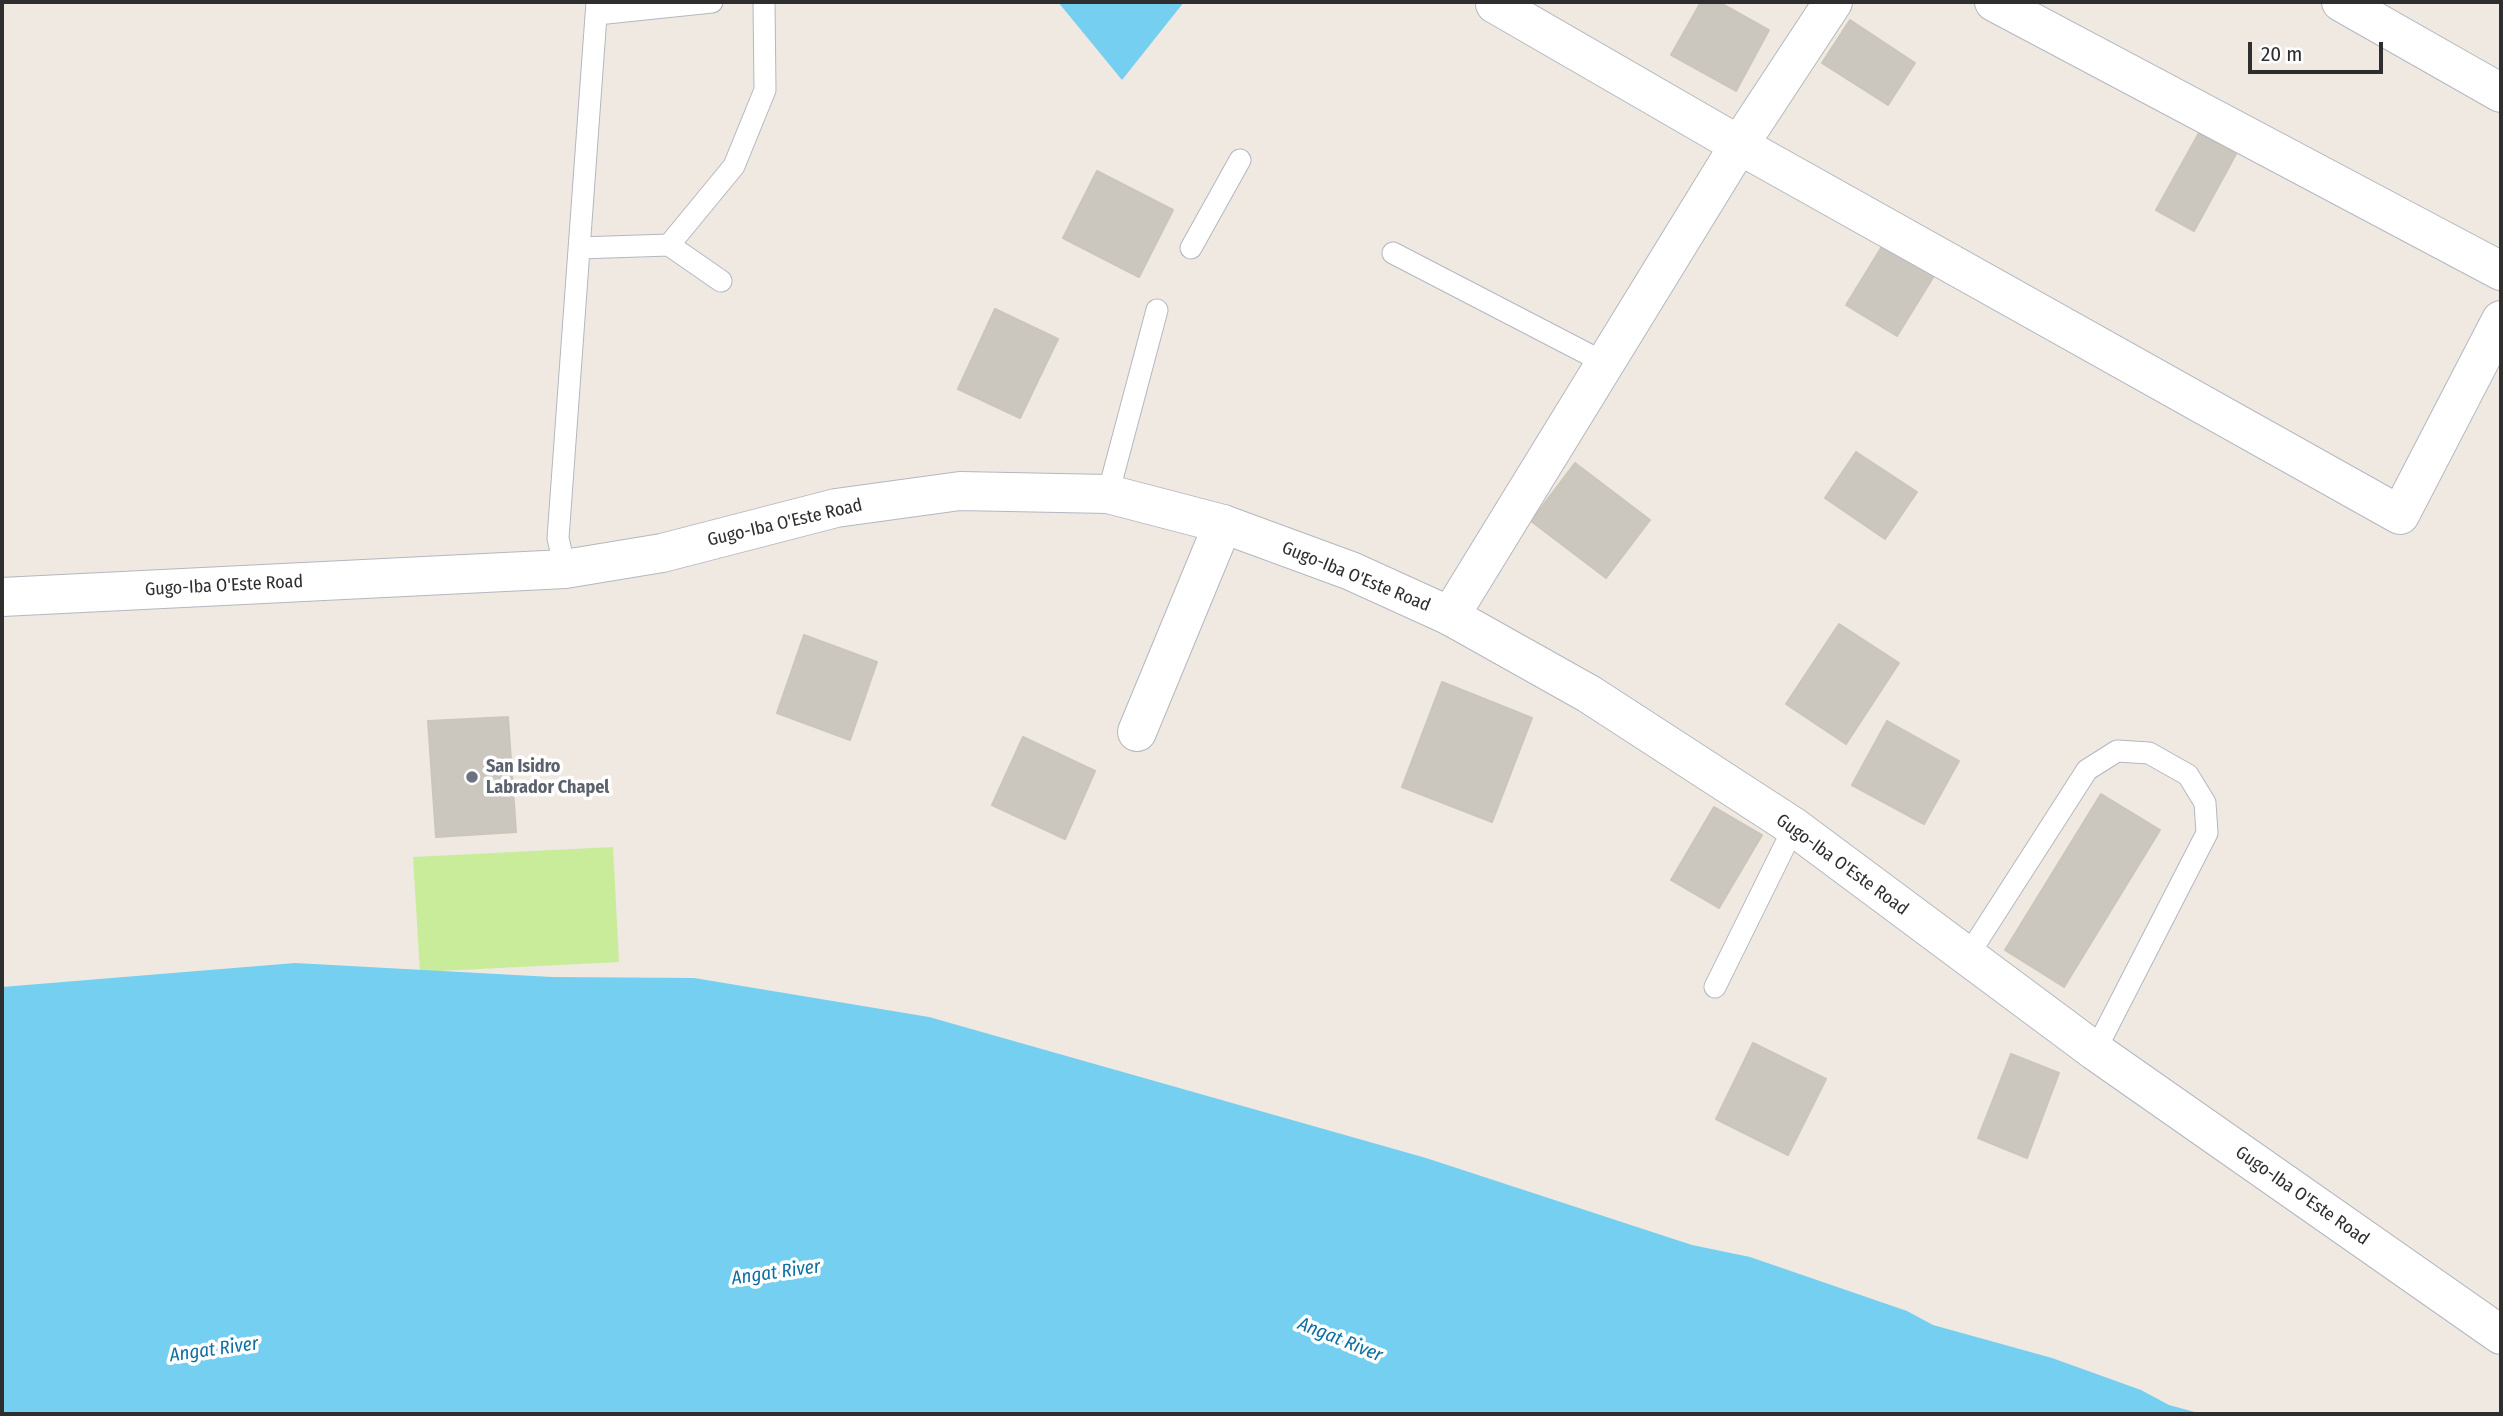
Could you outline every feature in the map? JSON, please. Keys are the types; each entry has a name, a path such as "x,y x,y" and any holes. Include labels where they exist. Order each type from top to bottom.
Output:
{"street":[{"path":"1497,2 1495,4 1739,145 2400,515 2501,320"},
{"path":"1451,616 1739,145 1833,2"},
{"path":"1994,2 2501,271"},
{"path":"2341,2 2501,93"},
{"name":"Gugo-Iba O'Este Road","path":"2,597 565,569 662,553 850,506 960,491 1108,494 1223,524 1351,571 1451,616 1589,694 1794,827 2095,1051 2501,1335"},
{"path":"1137,732 1223,524"}],"lane":[{"path":"565,569 558,538 597,8 712,2"},
{"path":"669,245 734,166 765,90 764,2"},
{"path":"1191,248 1240,160"},
{"path":"579,247 669,245 721,281"},
{"path":"1393,253 1607,364"},
{"path":"1108,494 1157,310"},
{"path":"1967,957 2087,770 2117,751 2148,753 2188,775 2205,803 2207,833 2095,1051"},
{"path":"1715,988 1794,827"}],"green space":[{"path":"613,847 619,962 420,972 413,857"}],"water":[{"path":"1058,2 1184,2 1122,80"},
{"name":"Angat River","path":"295,963 552,977 694,978 929,1017 1426,1158 1692,1245 1750,1257 1907,1311 1933,1325 2052,1358 2141,1390 2169,1405 2202,1414 2,1414 2,987"}],"building":[{"path":"1701,2 1719,2 1769,30 1736,91 1671,55"},
{"path":"1850,20 1915,63 1888,105 1822,63"},
{"path":"2199,133 2236,154 2194,231 2156,210"},
{"path":"1097,171 1173,210 1139,277 1063,238"},
{"path":"1886,240 1937,271 1897,336 1846,305"},
{"path":"995,309 1058,339 1020,418 958,389"},
{"path":"1856,452 1917,492 1885,539 1825,498"},
{"path":"1575,463 1650,520 1606,578 1531,521"},
{"path":"1839,624 1899,663 1846,744 1786,704"},
{"path":"804,635 877,662 850,740 777,713"},
{"path":"1442,682 1532,718 1492,822 1402,787"},
{"name":"San Isidro Labrador Chapel","path":"508,717 516,832 436,837 428,721"},
{"path":"1887,721 1959,761 1924,824 1852,785"},
{"path":"1023,737 1095,771 1065,839 992,805"},
{"path":"2101,794 2160,830 2064,987 2005,950"},
{"path":"1714,807 1762,835 1719,908 1671,880"},
{"path":"1753,1043 1826,1079 1788,1155 1716,1119"},
{"path":"2011,1054 2059,1073 2027,1158 1978,1138"}],"place":[{"name":"San Isidro Labrador Chapel","path":"472,777"}]}
